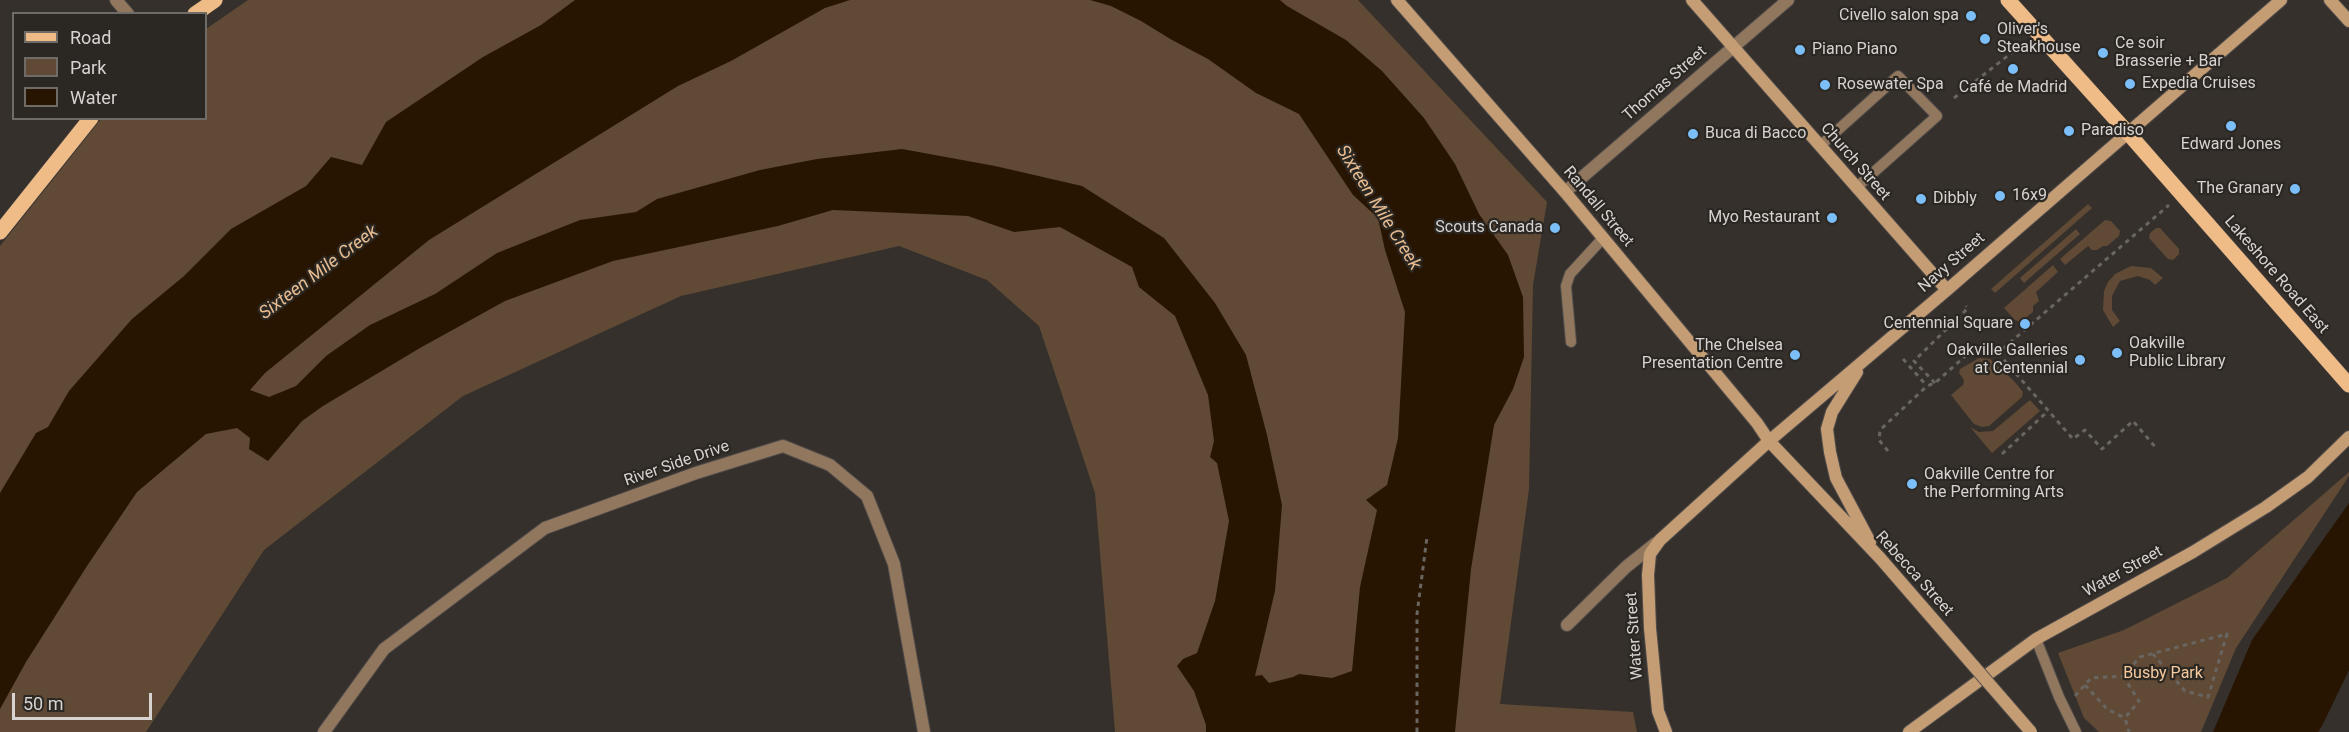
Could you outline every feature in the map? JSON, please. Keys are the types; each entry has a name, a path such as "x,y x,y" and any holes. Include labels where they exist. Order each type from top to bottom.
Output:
{"main road":[{"path":"198,12 215,0"},
{"name":"Lakeshore Road East","path":"2008,0 2349,385"},
{"path":"0,232 89,120"}],"street":[{"path":"116,0 126,12"},
{"name":"Randall Street","path":"1397,0 1565,192 1757,423 1769,441"},
{"name":"Church Street","path":"1692,0 1947,290"},
{"name":"Thomas Street","path":"1565,192 1788,0"},
{"name":"Navy Street","path":"1567,625 1626,567 1660,540 1769,441 2281,0"},
{"path":"2330,0 2349,21"},
{"path":"1863,362 1832,412 1827,429 1836,478 1880,558"},
{"name":"Water Street","path":"1909,732 2036,639 2193,552 2266,507 2308,477 2349,437"},
{"name":"Rebecca Street","path":"1769,441 1880,558 2031,732"},
{"name":"River Side Drive","path":"324,732 384,649 545,528 696,473 783,446 830,465 867,496 894,564 924,732"},
{"name":"Water Street","path":"1660,540 1650,554 1648,586 1658,711 1666,732"}],"lane":[{"path":"1820,146 1898,76 1936,116 1856,188"},
{"path":"1571,342 1566,286 1570,274 1603,238"},
{"path":"2036,639 2076,732"}],"path":[{"path":"1954,98 2019,47"},
{"path":"1998,353 2181,194"},
{"path":"1935,383 1914,361 1968,308 1966,306"},
{"path":"1888,451 1879,441 1880,430 1927,386 1935,383 1973,349 1998,353 2073,439 2085,430 2102,449 2133,421 2157,449"},
{"path":"1903,359 1927,386"},
{"path":"2002,454 2048,411"},
{"path":"1417,732 1418,614 1427,537"},
{"path":"2064,708 2091,678 2123,676 2140,657 2227,633 2208,697 2185,691 2153,654"},
{"path":"2123,676 2139,702 2125,718"},
{"path":"2085,684 2107,709 2125,718 2129,732"}],"green space":[{"path":"248,0 1358,0 1547,202 1533,285 1529,489 1500,704 1633,712 1637,732 1115,732 1095,493 1039,326 987,280 899,246 681,296 463,396 264,550 146,732 0,732 0,246 100,120 207,120 207,28"},
{"path":"2088,204 2092,208 1995,293 1991,289"},
{"path":"2105,220 2111,221 2120,231 2119,236 2107,246 2097,250 2092,250 2088,246 2065,265 2060,259"},
{"path":"2160,228 2179,249 2179,254 2173,260 2168,259 2149,238 2150,233"},
{"path":"2076,229 2080,234 2024,283 2020,278"},
{"path":"2053,265 2058,272 2036,292 2039,301 2033,306 2033,312 2020,322 2015,320 2004,308"},
{"path":"2131,266 2151,268 2163,278 2155,285 2150,280 2138,276 2120,281 2112,296 2112,310 2120,321 2113,327 2103,310 2104,291 2115,274"},
{"path":"1979,358 1990,359 2023,392 2022,397 1989,426 1982,427 1974,424 1951,395 1963,385 1964,380 1959,373 1960,369"},
{"path":"2030,400 2040,411 1992,453 1970,427 1979,432 1993,431"},
{"name":"Busby Park","path":"2349,472 2349,476 2236,648 2201,732 2099,732 2084,718 2058,653 2124,630 2227,578"}],"water":[{"name":"Sixteen Mile Creek","path":"575,0 850,0 825,8 731,61 678,86 429,240 265,373 250,390 269,397 296,386 326,356 370,325 435,294 497,253 580,220 636,212 657,199 760,170 817,159 902,149 995,166 1082,186 1164,238 1215,303 1246,355 1282,505 1275,591 1255,676 1262,675 1269,683 1299,674 1332,678 1352,671 1360,587 1377,510 1366,500 1387,485 1398,438 1405,312 1385,250 1378,218 1353,195 1299,114 1256,93 1208,59 1141,21 1111,6 1090,0 1280,0 1346,40 1382,71 1424,118 1455,164 1479,214 1508,255 1523,297 1524,357 1513,389 1494,425 1471,569 1455,732 1206,732 1206,725 1194,691 1177,666 1183,659 1197,653 1215,601 1229,521 1217,463 1210,457 1214,441 1208,395 1175,316 1139,287 1132,267 1060,227 1014,232 968,216 833,210 778,226 613,261 505,301 323,406 302,421 268,461 249,449 250,438 237,428 206,434 137,492 26,662 0,709 0,493 36,433 48,427 69,391 132,319 184,276 231,229 306,186 331,157 362,165 386,122 483,57 541,25"},
{"path":"2349,503 2349,670 2322,726 2318,732 2213,732 2252,640"}],"place":[{"name":"Civello salon spa","path":"1971,16"},
{"name":"Oliver's Steakhouse","path":"1985,39"},
{"name":"Piano Piano","path":"1800,50"},
{"name":"Ce soir Brasserie + Bar","path":"2103,53"},
{"name":"Café de Madrid","path":"2013,69"},
{"name":"Expedia Cruises","path":"2130,84"},
{"name":"Rosewater Spa","path":"1825,85"},
{"name":"Edward Jones","path":"2231,126"},
{"name":"Paradiso","path":"2069,131"},
{"name":"Buca di Bacco","path":"1693,134"},
{"name":"The Granary","path":"2295,189"},
{"name":"16x9","path":"2000,196"},
{"name":"Dibbly","path":"1921,199"},
{"name":"Myo Restaurant","path":"1832,218"},
{"name":"Scouts Canada","path":"1555,228"},
{"name":"Centennial Square","path":"2025,324"},
{"name":"Oakville Public Library","path":"2117,353"},
{"name":"The Chelsea Presentation Centre","path":"1795,355"},
{"name":"Oakville Galleries at Centennial","path":"2080,360"},
{"name":"Oakville Centre for the Performing Arts","path":"1912,484"}]}
